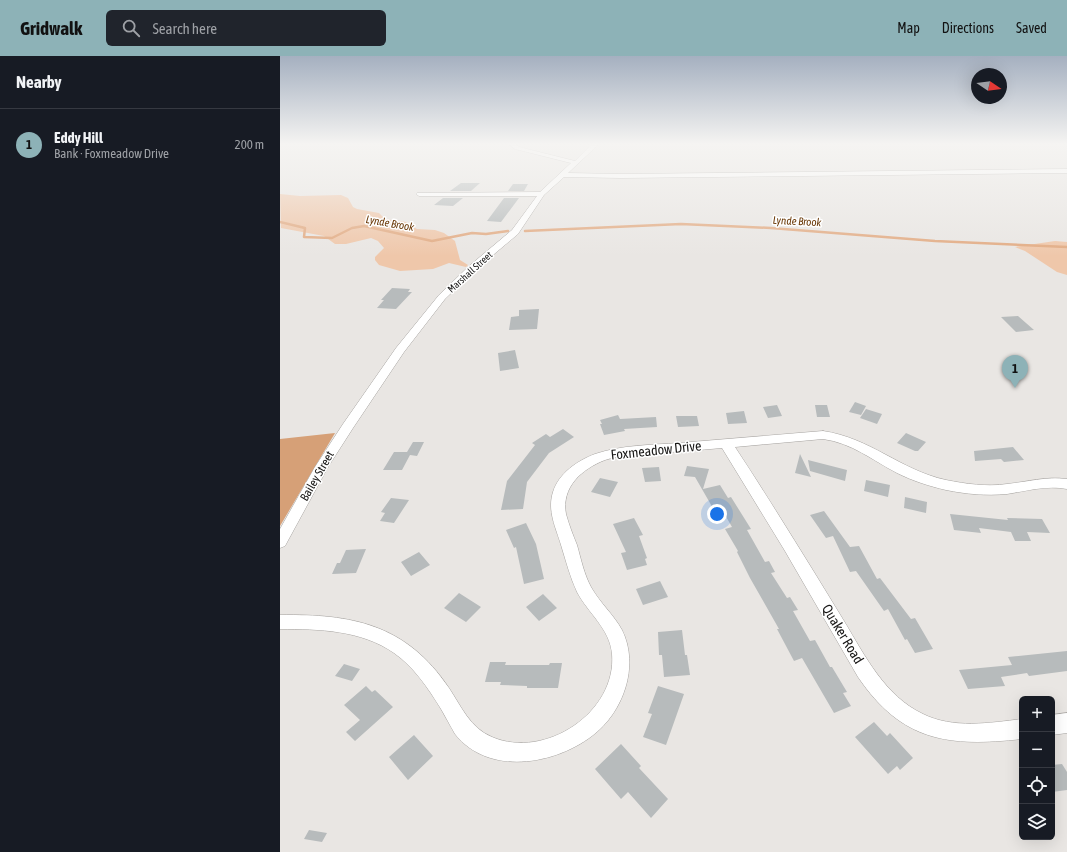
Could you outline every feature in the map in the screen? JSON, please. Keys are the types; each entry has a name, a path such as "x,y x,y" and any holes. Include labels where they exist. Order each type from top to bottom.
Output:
{"street":[{"name":"Marshall Street","path":"357,411 400,350 442,297 471,269 515,232 542,194 556,181"},
{"path":"419,194 542,194"},
{"name":"Bailey Street","path":"280,542 322,467 357,411"},
{"name":"Foxmeadow Drive","path":"280,622 316,622 354,628 385,639 399,647 424,668 435,681 464,728 473,737 485,745 498,750 529,752 544,750 574,737 598,717 614,692 621,666 619,647 613,630 587,594 575,565 559,514 559,498 563,486 570,476 584,465 610,454 815,435 832,435 856,442 907,472 932,481 953,486 997,490 1044,482 1067,484"},
{"name":"Quaker Road","path":"726,443 782,531 867,675 884,697 902,713 926,726 950,733 970,734 1019,729"},
{"path":"1055,725 1067,723"}],"shaded area":[{"path":"280,194 300,196 341,195 348,198 353,207 357,209 379,213 385,219 406,222 417,229 435,230 444,233 455,241 460,260 468,265 466,267 449,263 433,269 400,271 379,265 375,260 375,257 384,248 378,241 371,238 346,244 335,244 324,236 281,228"},
{"path":"1055,241 1067,242 1067,275 1057,272 1025,251 1015,247"},
{"path":"335,433 280,526 280,439"}],"building":[{"path":"461,183 480,183 471,191 450,191"},
{"path":"513,184 528,184 524,191 508,191"},
{"path":"443,198 463,198 453,206 434,205"},
{"path":"504,198 519,198 501,222 487,221"},
{"path":"392,288 410,289 408,292 412,292 396,309 377,308 384,300 381,300"},
{"path":"539,309 537,329 509,330 511,317 519,316 519,310"},
{"path":"1018,316 1034,330 1016,332 1001,317"},
{"path":"515,350 519,368 500,371 498,353"},
{"path":"855,402 866,406 861,415 849,412"},
{"path":"777,405 782,416 768,418 763,407"},
{"path":"815,405 827,405 830,417 817,417"},
{"path":"866,409 882,414 877,424 860,418"},
{"path":"744,411 747,423 728,424 726,413"},
{"path":"618,415 620,419 656,417 657,427 624,429 625,431 604,435 600,420"},
{"path":"676,416 697,416 699,426 678,427"},
{"path":"563,429 574,437 549,453 527,482 523,509 501,510 507,481 535,445 532,443 546,434 550,437"},
{"path":"906,433 926,442 918,451 897,443"},
{"path":"413,442 424,442 417,456 410,455 402,470 383,470 394,452 407,452"},
{"path":"1013,447 1024,460 1004,462 1001,459 975,461 974,451"},
{"path":"800,454 811,477 795,473"},
{"path":"808,460 847,470 845,481 810,471"},
{"path":"687,466 709,469 703,489 720,485 728,498 731,497 751,529 747,530 765,562 769,561 775,572 771,573 787,598 790,597 798,610 793,611 810,641 815,640 830,667 832,667 847,692 843,693 851,706 834,713 802,658 794,661 777,629 779,629 750,578 737,552 738,551 725,529 732,527 721,508 714,510 695,477 684,476"},
{"path":"659,467 661,481 645,482 642,468"},
{"path":"600,478 618,482 610,497 591,492"},
{"path":"866,480 890,485 888,497 864,491"},
{"path":"905,497 927,502 926,513 904,508"},
{"path":"391,498 409,500 394,523 380,521 385,513 381,512"},
{"path":"824,511 850,547 859,546 877,579 880,578 911,619 915,618 933,649 915,653 907,639 905,640 888,609 884,611 856,571 850,572 833,536 826,538 810,515"},
{"path":"950,514 1008,520 1007,518 1042,519 1050,533 1027,532 1031,541 1015,541 1011,532 979,528 981,533 954,530"},
{"path":"634,518 643,535 639,536 647,558 645,559 647,565 627,570 621,553 626,552 613,524"},
{"path":"526,523 536,544 544,579 524,584 516,547 514,548 506,530"},
{"path":"366,549 356,573 332,574 337,563 340,563 346,550"},
{"path":"419,552 430,565 411,576 401,562"},
{"path":"660,581 668,597 643,605 636,589"},
{"path":"459,593 481,607 466,622 444,608"},
{"path":"543,594 557,608 539,621 526,607"},
{"path":"682,630 685,655 687,655 690,675 664,677 662,655 659,655 658,632"},
{"path":"1067,651 1067,671 1029,676 1027,673 1001,677 1005,686 968,689 959,670 1012,665 1008,657"},
{"path":"490,662 506,662 505,665 549,665 550,663 562,663 558,688 527,688 527,686 500,685 501,682 485,682"},
{"path":"344,664 360,669 352,681 335,676"},
{"path":"366,686 372,692 375,690 393,707 355,741 346,732 360,720 344,705"},
{"path":"658,686 684,694 666,745 643,737 652,714 648,713"},
{"path":"874,722 887,736 890,733 913,758 900,770 897,766 888,774 855,737"},
{"path":"414,735 433,756 408,780 389,757"},
{"path":"621,744 641,766 639,768 668,799 651,818 628,792 621,799 595,769"},
{"path":"1062,764 1067,772 1067,790 1055,792 1055,765"},
{"path":"309,830 327,833 322,842 304,839"}],"waterway":[{"name":"Lynde Brook","path":"280,222 305,228 304,237 332,238 352,228 364,226 432,241 472,233 486,234 508,231"},
{"name":"Lynde Brook","path":"525,231 681,224 771,228 935,241 1067,247"}],"place":[{"name":"Eddy Hill","path":"1015,388"}]}
